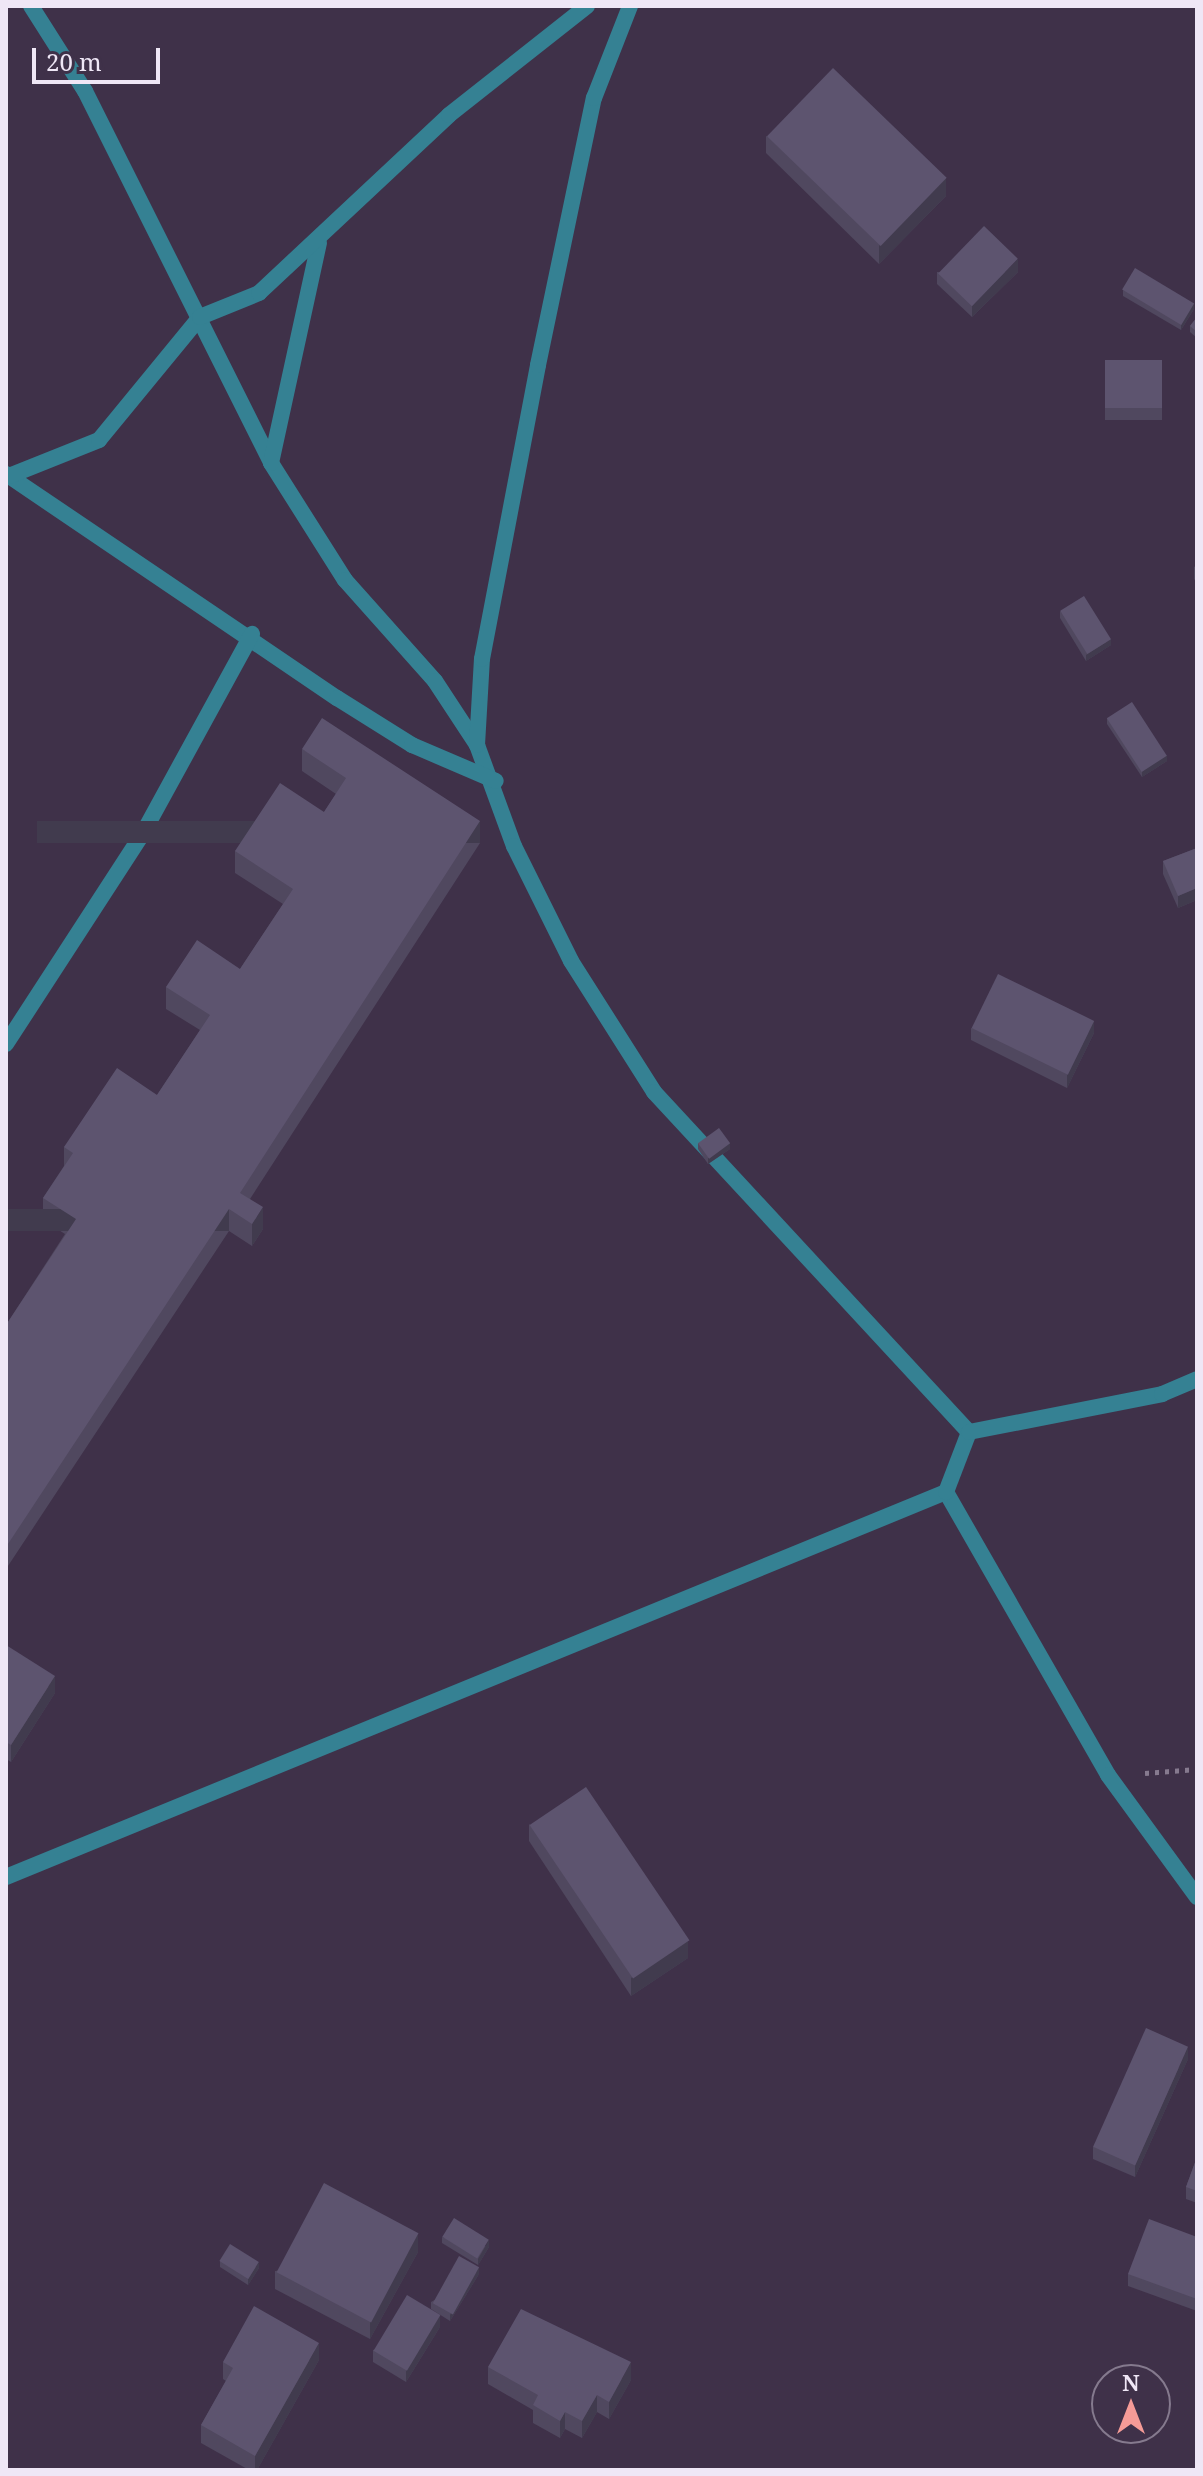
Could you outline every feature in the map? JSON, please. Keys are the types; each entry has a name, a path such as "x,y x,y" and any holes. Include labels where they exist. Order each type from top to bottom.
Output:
{"street":[{"path":"31,6 85,91 271,463 345,580 435,681 477,745 496,781 514,846 571,961 654,1092 969,1432"},
{"path":"8,475 99,440 200,317 259,293 319,243 449,115 587,6"},
{"path":"477,745 482,659 541,350 594,98 630,6"},
{"path":"271,463 319,243"},
{"path":"8,475 252,634 412,745 496,781"},
{"path":"6,1044 143,833 252,634"},
{"path":"969,1432 1162,1394 1197,1379"},
{"path":"6,1877 946,1492 969,1432"},
{"path":"946,1492 1108,1775 1197,1897"}],"path":[{"path":"1108,1775 1197,1769"}],"building":[{"path":"833,68 947,178 881,246 767,136"},
{"path":"984,226 1018,259 972,306 938,273"},
{"path":"1135,268 1194,304 1181,325 1122,289"},
{"path":"1197,317 1197,332 1190,326"},
{"path":"1105,360 1162,360 1162,408 1105,408"},
{"path":"1084,596 1111,639 1087,654 1060,611"},
{"path":"1132,702 1167,756 1142,772 1107,718"},
{"path":"322,718 480,821 240,1193 263,1207 252,1224 229,1209 6,1547 6,1325 76,1219 43,1198 73,1153 64,1147 117,1068 157,1095 210,1015 166,987 197,940 240,969 293,889 235,851 280,783 324,812 346,778 302,749"},
{"path":"1197,848 1197,888 1178,896 1163,861"},
{"path":"998,974 1094,1021 1068,1075 972,1028"},
{"path":"719,1128 730,1143 709,1159 698,1143"},
{"path":"6,1645 55,1676 11,1745 6,1742"},
{"path":"586,1787 689,1940 633,1978 530,1825"},
{"path":"1146,2028 1188,2047 1135,2165 1093,2147"},
{"path":"1197,2157 1197,2191 1186,2187"},
{"path":"324,2183 418,2233 371,2322 277,2272"},
{"path":"454,2218 489,2240 477,2258 442,2237"},
{"path":"1149,2219 1197,2237 1197,2299 1128,2274"},
{"path":"230,2244 259,2262 248,2279 219,2261"},
{"path":"459,2256 479,2267 453,2314 433,2303"},
{"path":"407,2295 440,2315 407,2371 374,2351"},
{"path":"254,2306 319,2343 255,2456 201,2425 233,2368 223,2362"},
{"path":"521,2309 631,2362 609,2402 597,2395 582,2421 565,2412 560,2421 533,2405 538,2395 488,2367"}]}
